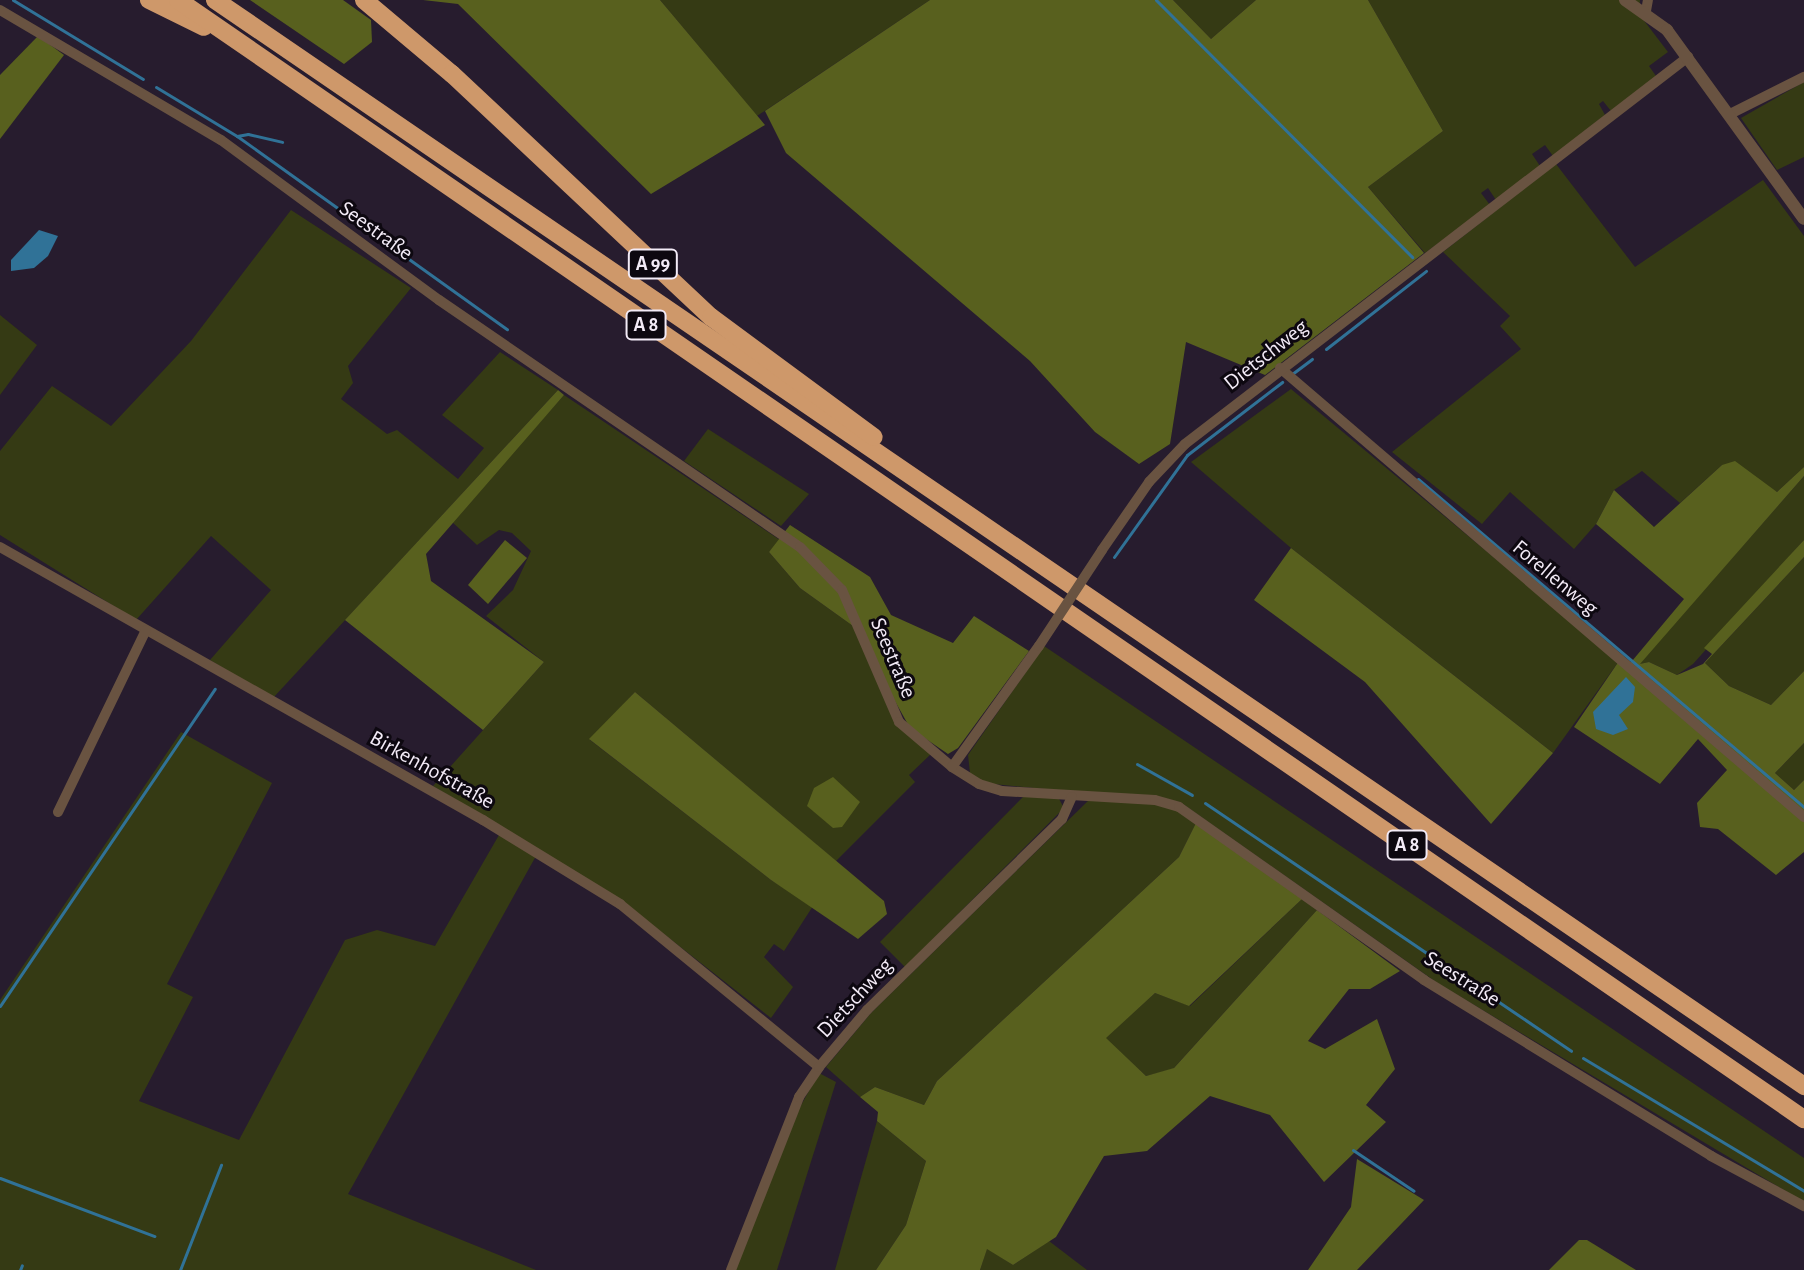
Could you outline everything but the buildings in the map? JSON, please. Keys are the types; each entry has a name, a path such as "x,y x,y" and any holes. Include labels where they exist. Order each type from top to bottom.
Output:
{"highway":[{"path":"149,0 221,34"},
{"name":"A 8","path":"178,0 221,34 1804,1119"},
{"name":"A 8","path":"215,0 935,494 960,506 1804,1086"},
{"name":"A 99","path":"364,0 452,74 711,317 941,485 960,506"}],"street":[{"path":"1625,0 1647,5 1730,114 1804,219"},
{"name":"Seestraße","path":"0,10 221,140 378,257 800,547 842,590 899,722 952,767 979,784 1002,791 1155,800 1179,807 1424,980 1711,1156 1804,1206"},
{"name":"Dietschweg","path":"952,767 1039,646 1149,482 1185,444 1688,57"},
{"path":"1730,114 1804,77"},
{"name":"Forellenweg","path":"1280,368 1804,817"},
{"name":"Birkenhofstraße","path":"0,547 483,820 620,904 819,1067"},
{"path":"58,812 146,630"},
{"name":"Dietschweg","path":"731,1270 799,1097 819,1067 867,1010 1062,819 1072,797"}],"green space":[{"path":"250,0 343,0 371,20 372,42 344,64"},
{"path":"423,0 660,0 765,125 651,194 458,4"},
{"path":"660,0 930,0 757,116"},
{"path":"930,0 1173,0 1211,39 1256,0 1368,0 1443,131 1368,187 1424,253 1265,375 1186,342 1170,444 1139,464 1095,432 1030,361 786,153 765,111"},
{"path":"1173,0 1256,0 1211,39"},
{"path":"1368,0 1640,0 1639,14 1668,52 1649,66 1656,76 1611,111 1603,101 1599,104 1605,115 1553,156 1545,145 1532,154 1540,166 1496,200 1488,188 1481,193 1490,205 1425,253 1368,187 1443,131"},
{"path":"38,36 64,55 0,139 0,75"},
{"path":"1804,82 1804,157 1777,170 1741,118"},
{"path":"1556,164 1635,267 1763,180 1804,236 1804,467 1777,492 1722,465 1680,503 1642,471 1614,490 1596,524 1574,549 1510,492 1482,524 1392,452 1521,349 1500,326 1510,316 1443,252"},
{"path":"291,210 411,288 348,366 353,383 341,399 387,434 397,430 458,479 484,448 442,415 500,352 558,390 273,698 210,660 271,590 211,536 136,620 0,535 0,451 52,386 111,426 191,341"},
{"path":"0,315 37,345 0,395"},
{"path":"1291,389 1619,661 1553,753 1291,548 1191,462"},
{"path":"558,390 564,395 426,554 431,581 544,662 483,730 345,620"},
{"path":"564,395 780,540 769,552 800,588 853,626 896,719 931,754 909,775 915,782 836,861 635,692 590,740 771,880 813,906 784,951 774,944 764,957 793,987 771,1018 623,902 433,786 544,662 486,616 513,590 531,551 512,533 499,530 477,545 451,521"},
{"path":"708,429 809,494 781,526 684,461"},
{"path":"1735,461 1777,492 1804,467 1804,476 1640,664 1649,662 1677,675 1703,664 1712,654 1704,648 1804,540 1804,557 1705,663 1729,686 1771,705 1804,671 1804,743 1775,773 1794,790 1804,780 1804,852 1776,875 1718,829 1700,827 1697,803 1727,770 1698,739 1660,784 1574,727 1619,661 1627,667 1684,599 1596,524 1614,490 1654,527 1722,465"},
{"path":"1804,476 1804,540 1693,664 1677,675 1649,662 1638,665"},
{"path":"790,525 870,577 891,615 953,643 974,616 1029,651 958,748 948,754 910,728 853,626 800,588 769,552"},
{"path":"505,540 527,558 488,604 468,585"},
{"path":"1291,548 1553,753 1491,824 1365,682 1254,600"},
{"path":"1804,557 1804,671 1771,705 1729,686 1705,663"},
{"path":"1044,646 1804,1158 1804,1202 1439,984 1180,802 983,783 970,773 968,755"},
{"path":"635,692 884,901 887,914 858,939 771,880 589,739"},
{"path":"181,732 272,783 167,984 193,997 139,1101 239,1140 345,940 377,930 435,946 499,835 536,856 348,1194 536,1270 0,1270 0,1000"},
{"path":"1804,743 1804,780 1794,790 1775,773"},
{"path":"833,777 860,802 842,827 833,828 807,806 814,788"},
{"path":"1024,796 1058,797 1064,808 905,967 880,942"},
{"path":"1091,798 1138,800 1177,809 1196,823 1179,857 937,1081 924,1105 875,1087 860,1097 826,1067 871,1013"},
{"path":"1196,823 1302,899 1189,1006 1155,993 1106,1038 1146,1076 1174,1068 1317,910 1400,971 1370,989 1349,989 1308,1041 1325,1049 1377,1019 1395,1069 1366,1105 1386,1122 1324,1182 1270,1115 1210,1096 1147,1151 1104,1156 1056,1237 1013,1265 987,1249 980,1270 876,1270 906,1225 926,1161 877,1121 878,1112 860,1097 875,1087 924,1105 937,1081 1179,857"},
{"path":"1302,899 1317,910 1173,1069 1146,1076 1105,1038 1155,993 1190,1006"},
{"path":"819,1073 836,1082 777,1270 735,1270 800,1107"},
{"path":"877,1121 926,1161 906,1225 876,1270 835,1270"},
{"path":"1357,1159 1424,1200 1357,1270 1308,1270 1351,1207"},
{"path":"1579,1240 1587,1240 1636,1270 1549,1270"},
{"path":"1049,1241 1087,1270 980,1270 987,1248 1013,1265"}],"water":[{"path":"39,230 58,236 48,256 34,268 11,271 11,260"},
{"path":"1626,677 1635,687 1633,702 1619,715 1628,729 1613,735 1596,729 1593,712"}],"waterway":[{"path":"13,0 143,79"},
{"path":"1156,0 1412,257"},
{"path":"156,87 237,136 248,134 282,142"},
{"path":"237,136 507,329"},
{"path":"1326,349 1426,271"},
{"path":"1292,374 1312,359"},
{"path":"1114,557 1187,455 1282,382"},
{"path":"1418,479 1804,807"},
{"path":"0,1006 215,689"},
{"path":"1137,764 1192,795"},
{"path":"1205,803 1571,1051"},
{"path":"1583,1058 1804,1191"},
{"path":"1353,1150 1414,1191"},
{"path":"180,1270 221,1165"},
{"path":"0,1178 154,1236"},
{"path":"20,1270 22,1265"}]}
